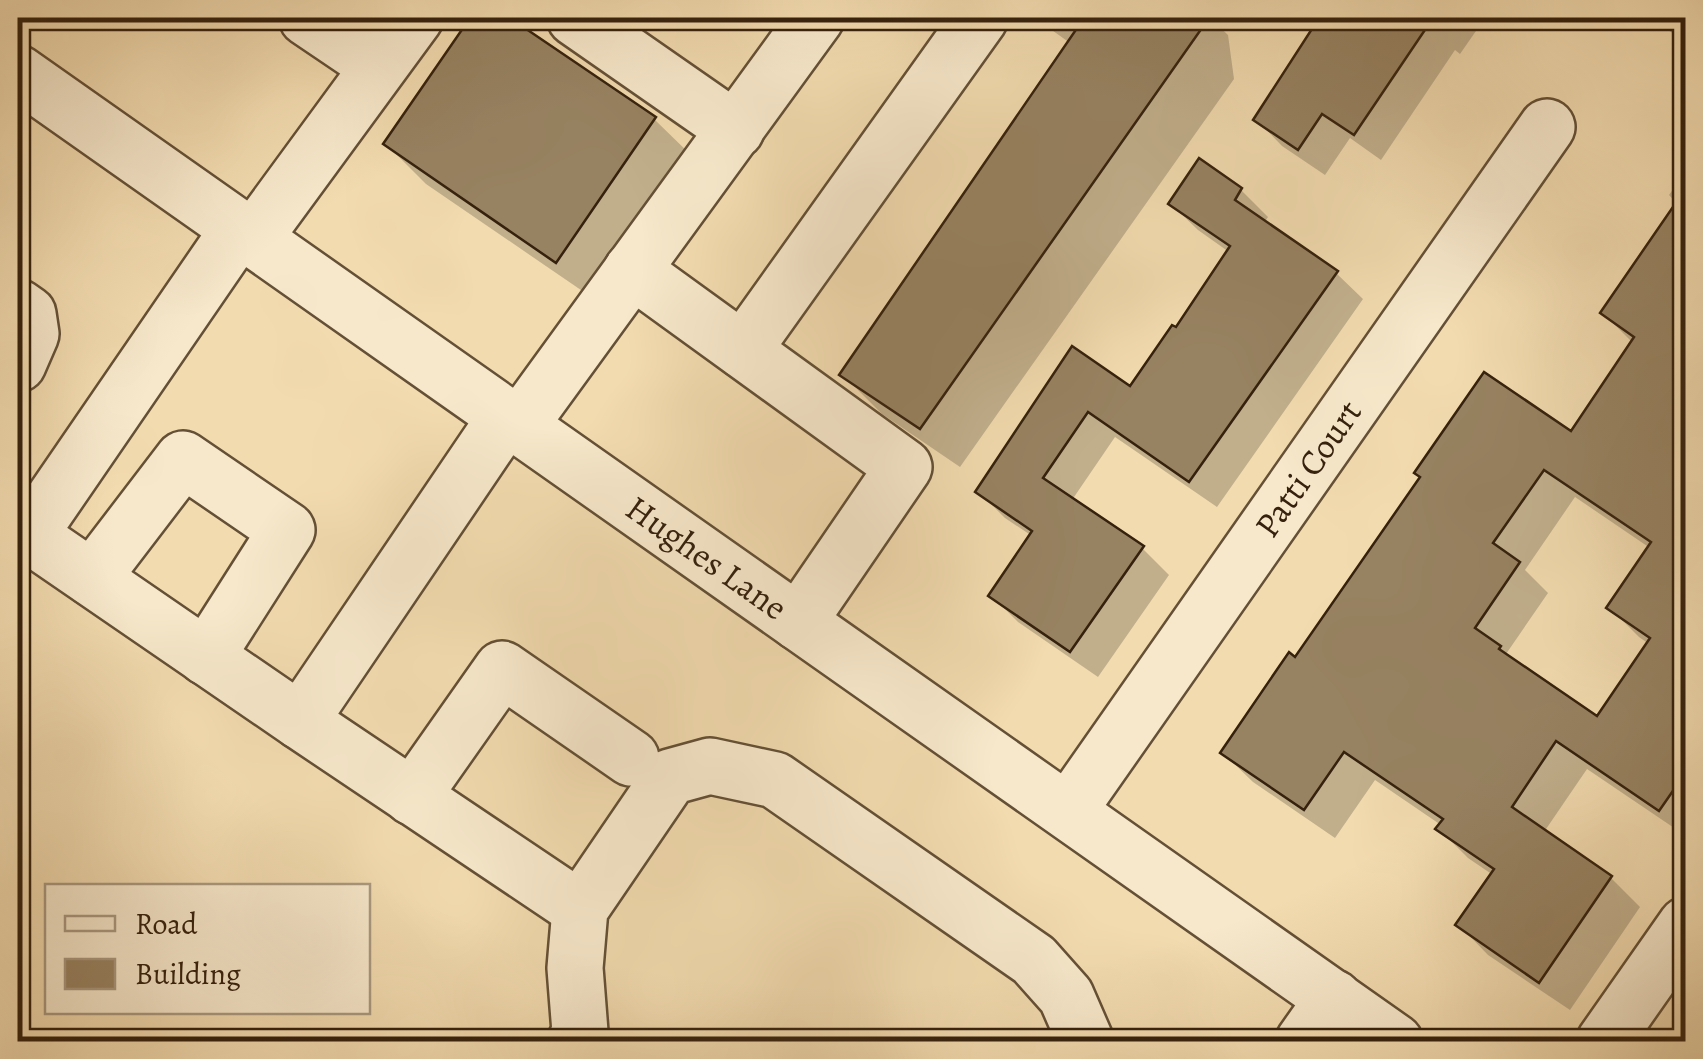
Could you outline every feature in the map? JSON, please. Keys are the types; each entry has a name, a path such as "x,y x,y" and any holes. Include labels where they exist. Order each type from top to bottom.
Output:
{"street":[{"path":"307,18 378,66"},
{"path":"415,18 246,234 21,538 92,578 580,909"},
{"path":"575,18 736,130"},
{"path":"300,721 513,421 632,270 816,18"},
{"path":"744,350 980,18"},
{"name":"Hughes Lane","path":"18,73 1068,811 1318,1020 1396,1042"},
{"name":"Patti Court","path":"1068,811 1547,127"},
{"path":"632,270 904,467 798,622"},
{"path":"18,307 28,314 31,334 18,364"},
{"path":"92,578 184,459 287,530 206,656"},
{"path":"412,797 502,669 631,758"},
{"path":"575,1042 580,1032 576,968 580,909 670,777 710,766 775,780 1034,960 1066,996 1086,1042"},
{"path":"1604,1042 1686,924"}],"building":[{"path":"470,18 510,18 656,117 556,263 383,144"},
{"path":"1084,18 1209,18 920,429 839,375"},
{"path":"1319,18 1433,18 1354,135 1322,114 1298,150 1253,120"},
{"path":"1199,158 1242,188 1235,200 1338,271 1189,482 1088,412 1043,478 1144,546 1070,652 988,596 1032,531 975,492 1072,346 1130,386 1172,325 1176,327 1230,246 1168,204"},
{"path":"1686,188 1686,772 1659,811 1556,741 1512,807 1612,876 1539,983 1455,925 1494,869 1435,829 1443,819 1344,752 1304,810 1220,753 1289,652 1295,657 1420,477 1414,473 1484,372 1571,431 1634,337 1600,313","holes":["1544,470 1651,542 1606,608 1650,638 1597,716 1475,628 1520,562 1493,543"]}]}
